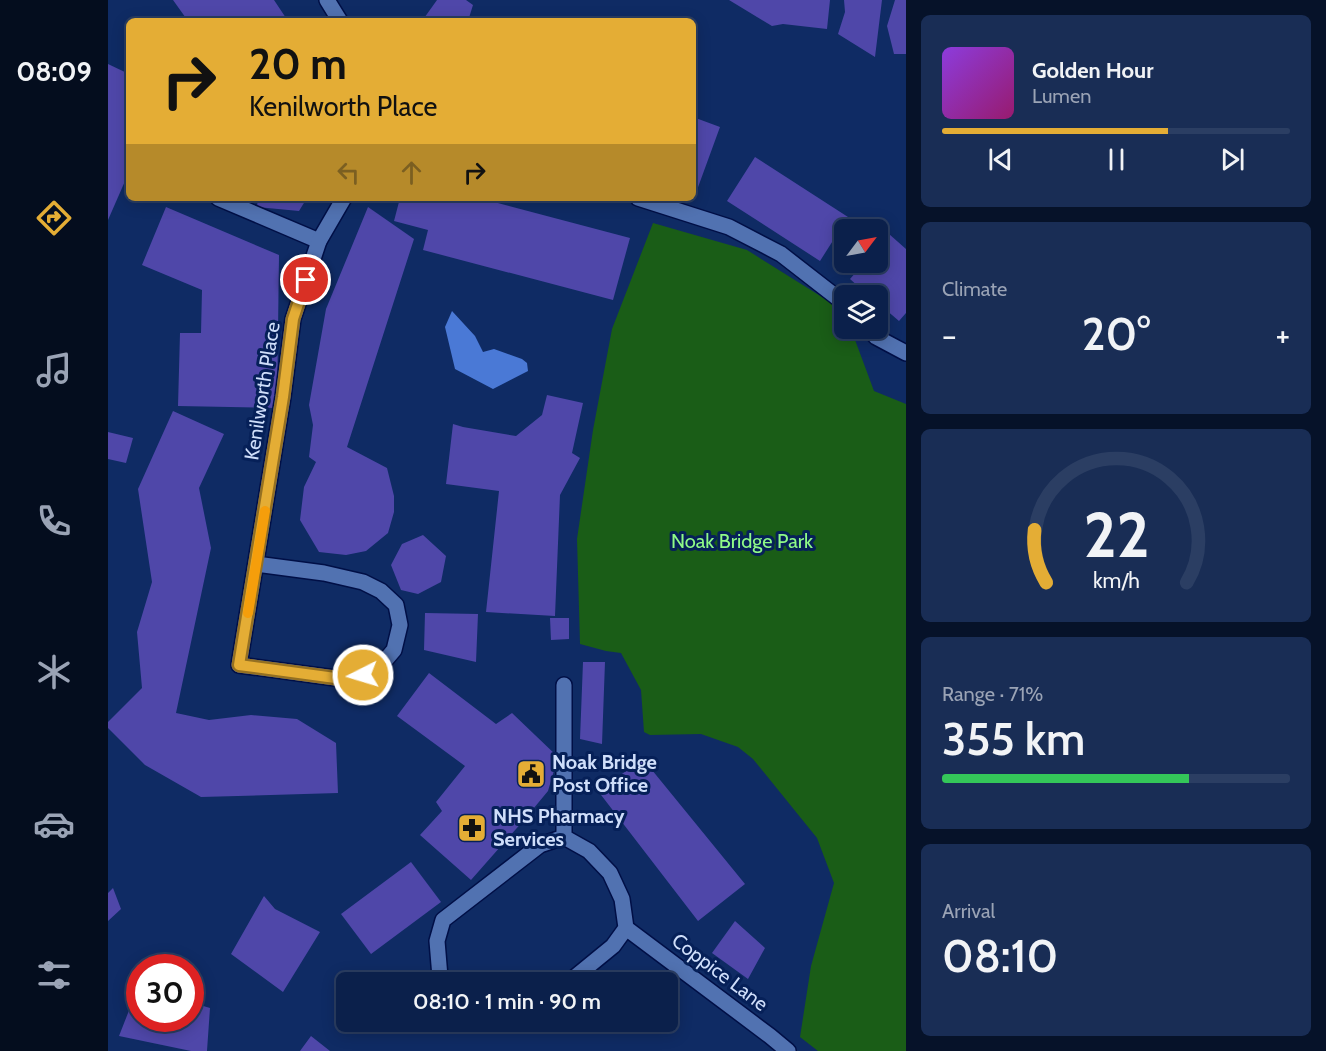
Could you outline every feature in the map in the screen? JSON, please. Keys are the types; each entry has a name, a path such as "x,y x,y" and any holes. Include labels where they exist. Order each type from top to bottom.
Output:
{"street":[{"path":"327,0 338,18"},
{"path":"225,201 319,241"},
{"name":"Kenilworth Place","path":"256,564 324,573 363,582 381,591 396,605 399,626 394,650 376,671 350,680 239,665 283,397 293,319 319,241 342,201"},
{"path":"647,201 729,227 781,254 834,295"},
{"path":"880,339 906,353"},
{"path":"564,685 564,837"},
{"path":"440,972 437,941 443,920 540,845 564,837 590,851 610,873 622,899 626,928 613,946 580,972"},
{"name":"Coppice Lane","path":"626,928 788,1051"}],"green space":[{"name":"Noak Bridge Park","path":"653,223 747,250 834,304 834,339 855,339 874,391 906,404 906,1051 818,1051 800,1037 811,966 834,883 817,838 753,759 738,747 701,734 650,735 644,732 641,690 621,653 580,644 577,539 593,430 612,329"}],"water":[{"path":"452,311 475,336 483,352 494,349 522,359 527,363 528,371 493,389 455,369 445,327"}],"building":[{"path":"173,0 274,0 286,18 186,18"},
{"path":"437,0 466,0 473,5 469,18 424,18"},
{"path":"729,0 830,0 827,29 783,24 772,26"},
{"path":"844,0 882,0 875,57 838,34 845,12"},
{"path":"895,0 906,0 906,54 894,54 887,26"},
{"path":"108,64 126,73 126,179 108,220"},
{"path":"696,118 720,127 696,190"},
{"path":"755,157 848,217 834,219 834,239 820,261 727,201"},
{"path":"258,201 305,201 299,211 257,207"},
{"path":"399,201 490,201 630,238 613,300 423,250 428,230 394,221"},
{"path":"166,207 279,255 277,408 178,406 180,333 201,333 202,290 142,265"},
{"path":"368,207 414,239 347,447 387,468 394,496 394,512 388,533 366,551 346,555 319,552 300,520 304,487 316,462 309,457 313,425 309,405 326,309"},
{"path":"888,235 906,249 906,313 899,321 888,312 888,285 857,285 850,279 855,273 888,273"},
{"path":"547,395 583,403 572,453 580,458 560,495 555,616 486,612 499,491 446,484 453,424 516,436 542,415"},
{"path":"173,411 224,434 199,488 211,548 176,713 209,720 251,715 297,719 336,743 338,793 201,797 145,765 108,728 108,722 142,688 137,632 152,582 138,489"},
{"path":"108,432 133,438 126,463 108,459"},
{"path":"423,535 446,556 441,582 418,594 401,590 391,565 402,544"},
{"path":"425,613 478,614 476,662 424,650"},
{"path":"550,618 569,618 569,639 551,640"},
{"path":"583,662 605,662 602,744 580,739"},
{"path":"429,673 496,724 512,713 558,757 548,791 471,880 420,835 442,811 436,802 465,766 397,716"},
{"path":"643,759 745,884 698,921 598,791"},
{"path":"411,862 441,902 371,954 341,914"},
{"path":"113,888 121,909 108,921 108,893"},
{"path":"264,896 275,909 320,932 283,992 231,954"},
{"path":"735,921 765,948 748,979 712,953"},
{"path":"204,1006 210,1008 207,1051 191,1051 119,1036 126,1018 126,1032 204,1032"},
{"path":"311,1036 330,1051 300,1051"}],"slow traffic":[{"path":"248,613 265,511"}],"place":[{"name":"Noak Bridge Post Office","path":"531,774"},
{"name":"NHS Pharmacy Services","path":"472,828"}],"route":[{"path":"306,280 293,319 283,397 239,665 350,680 363,675"}]}
